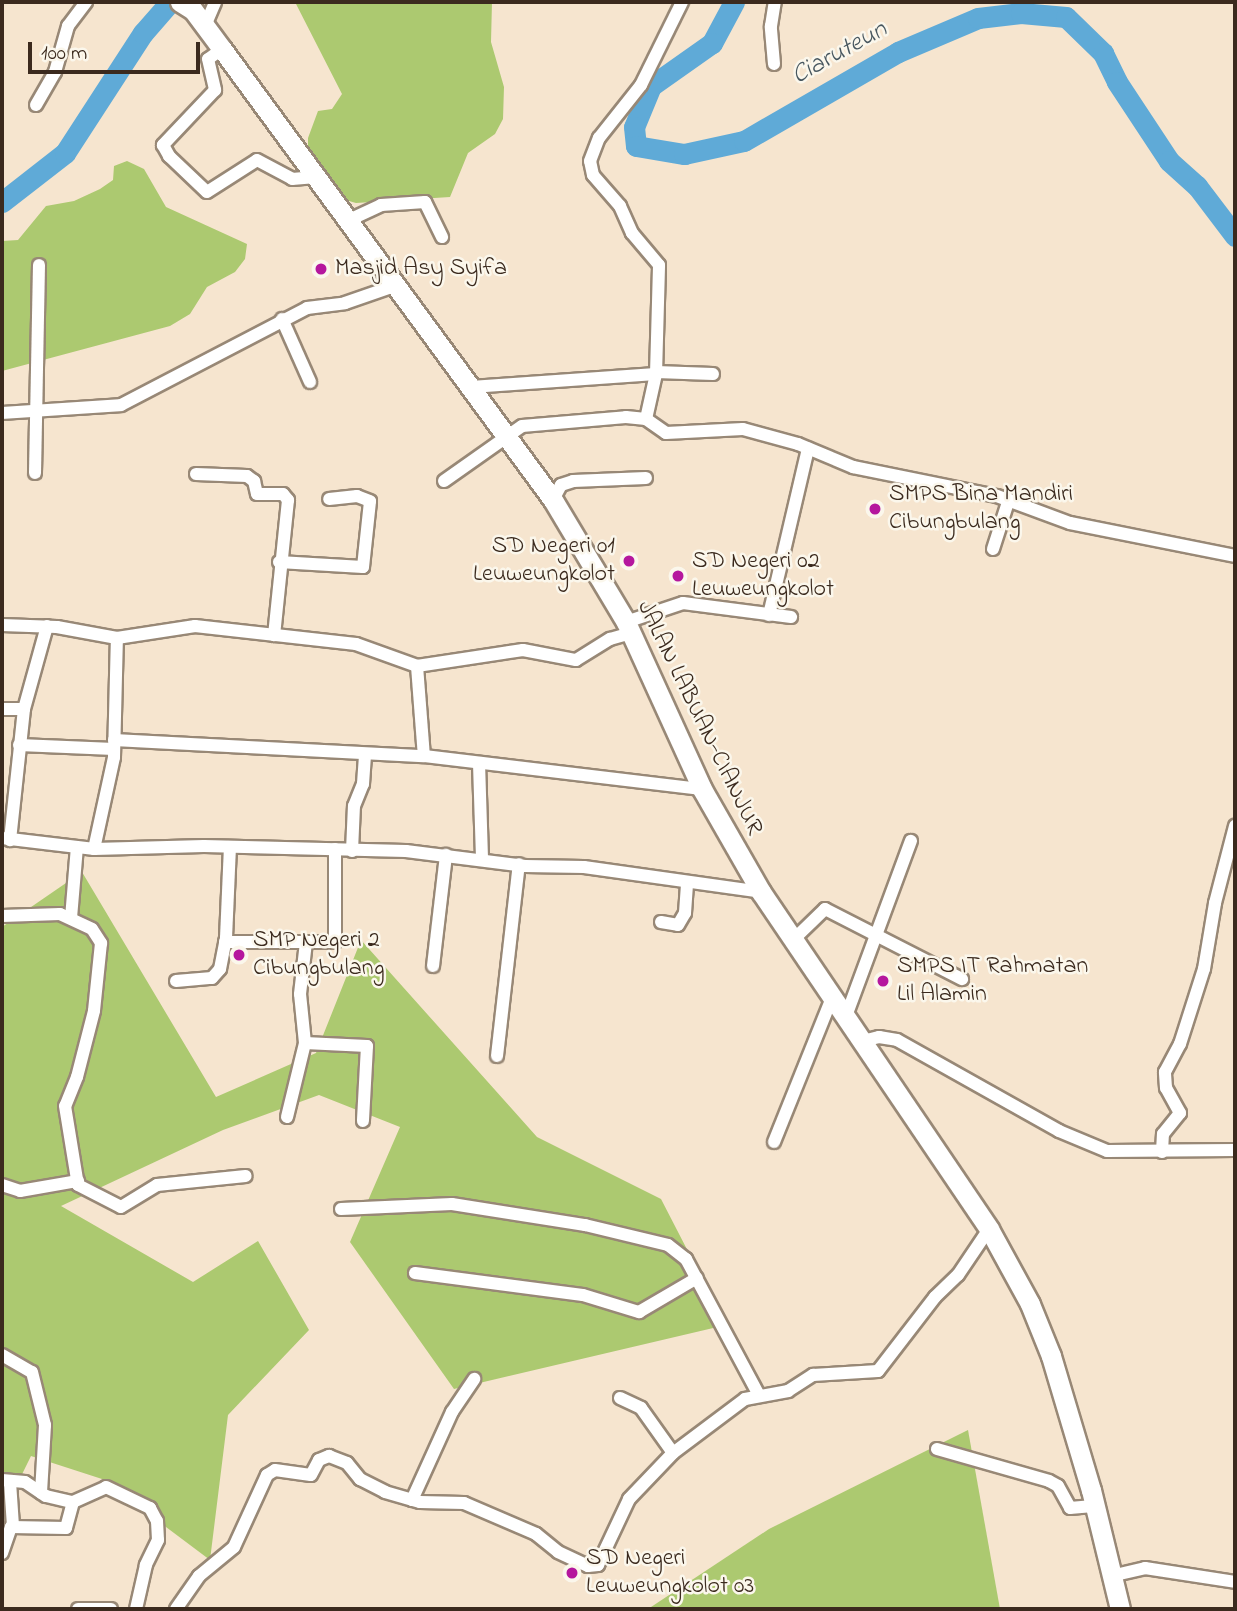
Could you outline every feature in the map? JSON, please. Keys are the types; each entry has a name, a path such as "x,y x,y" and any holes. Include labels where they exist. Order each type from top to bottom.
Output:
{"highway":[{"name":"JALAN LABUAN-CIANJUR","path":"187,6 205,26 313,177 553,500 628,628 702,789 761,892 859,1042 989,1229 1030,1304 1051,1356 1120,1609"}],"street":[{"path":"36,105 55,72 68,26 86,2"},
{"path":"205,26 215,2"},
{"path":"646,419 656,373 659,265 632,233 620,206 593,175 590,160 599,138 641,85 682,2"},
{"path":"774,64 771,26 775,2"},
{"path":"222,50 208,59 215,90 163,145 169,156 207,192 257,160 292,179 313,177"},
{"path":"347,221 381,205 425,202 442,237"},
{"path":"35,473 39,265"},
{"path":"2,413 121,405 307,307 345,303 394,286"},
{"path":"282,318 310,382"},
{"path":"471,387 656,373 713,374"},
{"path":"444,481 531,423 646,419 666,433 743,429 808,449 853,467 1009,499 1070,523 1235,556"},
{"path":"769,615 808,449"},
{"path":"196,474 247,476 254,481 257,494 283,494 288,500 279,562 274,635"},
{"path":"553,500 561,485 573,481 646,478"},
{"path":"279,562 363,567 370,501 357,496 329,499"},
{"path":"993,549 1009,499"},
{"path":"2,625 47,626 117,638 195,626 356,644 417,666 513,650 576,660 628,628 683,603 791,617"},
{"path":"47,626 24,709 6,839 94,849 230,847 446,855 519,864 584,867 761,892"},
{"path":"94,849 114,745 117,638"},
{"path":"417,666 424,757"},
{"path":"2,709 24,709"},
{"path":"19,745 114,745 424,757 702,789"},
{"path":"352,850 354,806 363,784 365,755"},
{"path":"479,763 482,859"},
{"path":"1161,1152 1163,1134 1180,1114 1166,1088 1165,1072 1180,1044 1204,969 1215,903 1235,826"},
{"path":"845,1020 911,841"},
{"path":"71,918 77,847"},
{"path":"176,981 203,981 217,975 225,942 230,847"},
{"path":"225,942 330,943 338,937 335,849"},
{"path":"433,966 446,855"},
{"path":"497,1056 519,864"},
{"path":"661,922 678,925 685,913 687,882"},
{"path":"792,941 824,908 877,932 962,979"},
{"path":"2,916 60,914 92,929 102,948 94,1011 77,1077 65,1106 78,1181 110,1205 121,1207 157,1185 246,1176"},
{"path":"287,1117 305,1043 300,994 306,942"},
{"path":"774,1142 831,1000"},
{"path":"859,1042 879,1037 897,1040 1094,1147 1123,1154 1235,1150"},
{"path":"305,1043 367,1046 363,1121"},
{"path":"2,1185 20,1191 78,1181"},
{"path":"341,1209 452,1204 584,1225 668,1245 684,1257 697,1278 758,1395"},
{"path":"176,1609 199,1576 234,1547 271,1471 307,1476 319,1460 329,1457 347,1463 370,1485 412,1500 464,1503 594,1566 635,1490 673,1453 734,1405 758,1395 788,1391 813,1375 878,1371 935,1297 958,1275 989,1229"},
{"path":"415,1273 583,1295 639,1312 697,1278"},
{"path":"2,1355 32,1372 45,1425 41,1493"},
{"path":"412,1500 452,1412 474,1379"},
{"path":"620,1398 640,1408 673,1453"},
{"path":"937,1449 1049,1481 1058,1486 1070,1508 1093,1506"},
{"path":"13,1526 6,1481 25,1482 41,1493 73,1502 106,1487 150,1508 155,1515 158,1540 146,1565 136,1609"},
{"path":"13,1526 62,1531 73,1502"},
{"path":"2,1553 6,1533 13,1526"},
{"path":"1111,1576 1145,1568 1235,1582"},
{"path":"78,1609 111,1609"}],"green space":[{"path":"295,2 492,2 491,42 504,87 503,119 495,134 468,153 450,197 356,203 342,199 308,152 308,138 318,111 332,109 342,94"},
{"path":"127,161 144,169 166,207 247,244 245,259 235,272 207,287 190,314 170,326 2,371 2,241 18,240 46,206 74,201 100,189 113,180 114,166"},
{"path":"82,872 216,1097 316,1053 361,940 537,1137 661,1199 726,1325 454,1389 350,1242 400,1127 319,1095 223,1130 61,1206 193,1282 258,1241 309,1330 228,1415 210,1560 102,1479 31,1456 2,1515 2,927"},
{"path":"968,1430 1000,1609 648,1609 769,1529"}],"waterway":[{"name":"Ciaruteun","path":"2,202 65,153 143,33 170,2"},
{"name":"Ciaruteun","path":"734,2 712,43 651,86 634,127 636,146 684,154 744,141 898,52 978,18 1021,13 1066,17 1103,53 1117,82 1169,161 1197,186 1235,236"}],"place":[{"name":"Masjid Asy Syifa","path":"321,269"},
{"name":"SMPS Bina Mandiri Cibungbulang","path":"875,509"},
{"name":"SD Negeri 01 Leuweungkolot","path":"629,561"},
{"name":"SD Negeri 02 Leuweungkolot","path":"678,576"},
{"name":"SMP Negeri 2 Cibungbulang","path":"239,955"},
{"name":"SMPS IT Rahmatan Lil Alamin","path":"883,981"},
{"name":"SD Negeri Leuweungkolot 03","path":"572,1573"}]}
